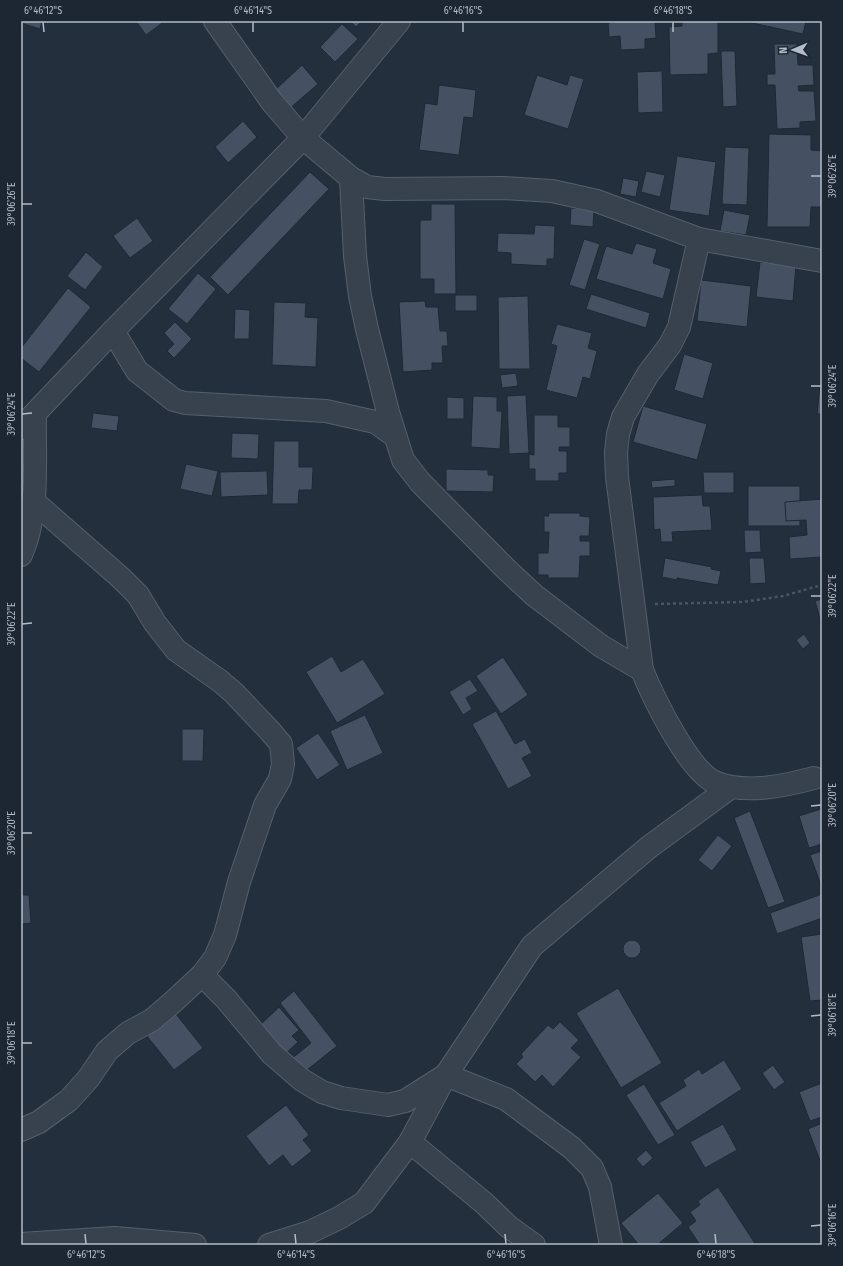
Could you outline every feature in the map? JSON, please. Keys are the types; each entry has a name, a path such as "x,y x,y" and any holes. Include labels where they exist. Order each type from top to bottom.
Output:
{"street":[{"path":"215,21 272,102 303,138 350,178 367,187 384,189 503,188 552,192 597,201 699,239 822,260"},
{"path":"21,555 30,527 33,501 28,421 113,331 303,138 399,21"},
{"path":"350,178 355,256 360,296 367,329 395,436 403,460 420,482 505,568 534,595 601,646 642,670"},
{"path":"699,239 679,327 670,345 648,374 623,417 618,434 616,452 618,477 642,670 653,698 684,750 707,778 716,783 731,787 768,787 788,785 814,778"},
{"path":"113,331 137,371 174,400 184,403 326,411 374,422 395,436"},
{"path":"21,1130 38,1122 69,1100 88,1079 107,1051 128,1033 152,1020 202,975 214,958 225,935 239,882 265,806 280,779 283,764 281,744 234,693 220,680 176,650 169,643 138,595 121,578 33,501"},
{"path":"269,1245 310,1232 339,1218 359,1206 373,1191 410,1142 446,1075 532,946 649,847 731,787"},
{"path":"202,975 226,1000 272,1054 302,1080 322,1092 341,1098 388,1105 405,1101 446,1075"},
{"path":"446,1075 506,1099 572,1148 592,1168 600,1187 611,1245"},
{"path":"410,1142 484,1203 509,1227 534,1245"},
{"path":"21,1244 113,1241 189,1245"}],"path":[{"path":"633,605 743,602 783,596 822,585"}],"building":[{"path":"21,21 42,21 40,29 21,23"},
{"path":"136,21 161,21 162,23 146,35"},
{"path":"350,21 362,21 356,27"},
{"path":"619,21 655,21 656,38 645,39 645,49 621,50 620,36 609,37 608,23"},
{"path":"682,21 718,21 718,53 708,54 708,74 670,75 669,27 682,26"},
{"path":"743,21 806,21 803,34"},
{"path":"342,24 358,39 335,62 320,47"},
{"path":"774,44 797,44 798,65 813,65 814,85 798,86 799,91 814,91 816,121 800,122 800,128 777,129 775,85 767,85 767,74 775,74"},
{"path":"721,51 735,51 737,106 723,107"},
{"path":"302,65 318,84 289,109 273,92"},
{"path":"662,71 663,112 638,113 637,72"},
{"path":"537,75 567,85 570,75 584,79 568,129 524,115"},
{"path":"439,85 476,90 473,118 464,117 459,155 419,150 425,103 437,105"},
{"path":"243,121 257,137 228,163 215,147"},
{"path":"769,134 811,135 811,150 822,151 822,207 811,207 810,227 767,227"},
{"path":"725,147 749,148 747,205 722,204"},
{"path":"677,156 716,162 709,216 669,210"},
{"path":"646,171 665,175 660,197 641,192"},
{"path":"310,172 329,189 228,295 210,277"},
{"path":"623,178 639,181 636,197 620,194"},
{"path":"431,204 455,204 456,294 434,294 434,279 420,279 420,220 431,220"},
{"path":"571,208 594,210 593,227 570,225"},
{"path":"724,210 750,215 746,235 720,231"},
{"path":"137,218 153,241 130,258 113,236"},
{"path":"535,225 555,226 554,259 547,259 547,266 511,264 511,253 497,252 498,233 534,234"},
{"path":"584,239 600,244 585,290 569,285"},
{"path":"636,243 657,249 653,263 671,269 663,299 596,279 606,246 632,254"},
{"path":"86,252 103,267 85,290 67,276"},
{"path":"760,262 796,265 793,301 756,297"},
{"path":"198,273 216,289 187,324 168,309"},
{"path":"701,280 751,286 747,327 697,321"},
{"path":"68,288 91,307 39,372 21,358 21,348"},
{"path":"591,294 650,313 646,328 586,309"},
{"path":"455,295 477,295 477,311 455,311"},
{"path":"528,296 530,369 499,369 498,297"},
{"path":"425,301 426,307 438,307 440,331 447,331 448,346 442,346 443,363 432,363 432,370 403,372 399,302"},
{"path":"274,302 306,303 305,317 318,318 316,367 272,365"},
{"path":"235,309 250,310 249,339 234,339"},
{"path":"175,322 192,339 174,358 167,351 174,344 164,333"},
{"path":"557,324 592,333 588,348 597,351 590,379 583,377 577,398 546,390 557,346 551,344"},
{"path":"684,354 713,363 703,399 674,390"},
{"path":"516,373 518,386 502,388 500,375"},
{"path":"821,375 822,414 817,414"},
{"path":"526,395 529,453 509,454 507,396"},
{"path":"473,396 497,397 497,411 502,411 500,449 471,447"},
{"path":"447,397 464,398 464,419 447,419"},
{"path":"643,406 707,424 697,460 633,442"},
{"path":"93,413 119,416 117,431 91,428"},
{"path":"534,415 558,415 558,427 570,427 570,447 559,447 559,451 567,451 567,473 559,473 559,481 535,481 535,469 529,469 529,454 534,455"},
{"path":"232,433 259,434 258,459 231,458"},
{"path":"274,441 299,441 299,467 313,467 312,490 299,490 298,504 272,504"},
{"path":"186,464 218,471 212,496 180,489"},
{"path":"446,469 488,470 488,475 494,475 493,492 446,491"},
{"path":"267,471 268,495 221,497 220,472"},
{"path":"703,472 734,472 734,493 704,493"},
{"path":"675,479 675,486 652,488 651,481"},
{"path":"748,486 800,486 800,526 748,526"},
{"path":"702,495 703,506 710,506 712,530 672,532 673,542 661,542 660,529 654,530 653,497"},
{"path":"822,499 822,557 790,559 789,537 807,535 806,520 786,521 785,502"},
{"path":"548,513 580,513 580,516 590,517 589,536 580,536 580,541 590,541 590,556 580,556 579,578 548,578 548,575 538,575 538,553 548,553 549,532 544,532 544,516 549,516"},
{"path":"744,530 760,530 761,552 745,553"},
{"path":"665,558 712,567 711,569 721,571 718,585 662,577"},
{"path":"749,558 764,558 766,583 750,584"},
{"path":"822,599 822,626 815,601"},
{"path":"804,634 810,643 803,649 796,640"},
{"path":"332,656 341,672 363,659 385,694 337,723 306,672"},
{"path":"503,657 528,695 501,714 476,676"},
{"path":"470,679 478,691 466,698 472,709 463,715 449,692"},
{"path":"496,711 515,744 525,739 532,753 522,758 532,776 508,789 472,724"},
{"path":"365,715 383,753 347,770 330,731"},
{"path":"182,729 204,729 203,761 182,761"},
{"path":"318,733 340,765 317,780 296,748"},
{"path":"821,809 822,844 809,848 799,816"},
{"path":"750,811 785,902 768,908 734,818"},
{"path":"718,835 732,846 712,871 698,860"},
{"path":"822,851 822,888 810,855"},
{"path":"822,894 822,918 777,934 770,913"},
{"path":"21,895 29,895 31,923 21,924"},
{"path":"822,934 822,1000 810,1001 801,937"},
{"path":"632,940 638,943 641,949 638,955 632,958 626,955 623,949 626,943"},
{"path":"618,988 662,1063 621,1088 576,1013"},
{"path":"294,991 337,1046 302,1074 290,1060 311,1043 280,1003"},
{"path":"279,1007 299,1030 292,1036 298,1042 281,1058 256,1029"},
{"path":"176,1014 203,1048 174,1070 147,1036"},
{"path":"560,1022 579,1040 571,1048 581,1057 553,1087 542,1075 535,1082 516,1064 523,1057 521,1054 548,1025 553,1029"},
{"path":"724,1060 742,1089 677,1131 659,1103 686,1086 683,1080 699,1069 702,1074"},
{"path":"773,1065 785,1082 774,1090 762,1073"},
{"path":"822,1083 822,1117 810,1121 799,1092"},
{"path":"644,1084 675,1135 658,1145 626,1095"},
{"path":"286,1105 309,1135 303,1140 312,1151 292,1167 283,1155 269,1166 246,1136"},
{"path":"822,1123 822,1166 808,1129"},
{"path":"723,1124 737,1150 705,1168 690,1142"},
{"path":"646,1150 653,1158 643,1167 636,1159"},
{"path":"718,1187 756,1245 700,1245 688,1227 696,1221 690,1212 700,1205 698,1201"},
{"path":"658,1193 683,1223 657,1245 639,1245 621,1223"}]}
